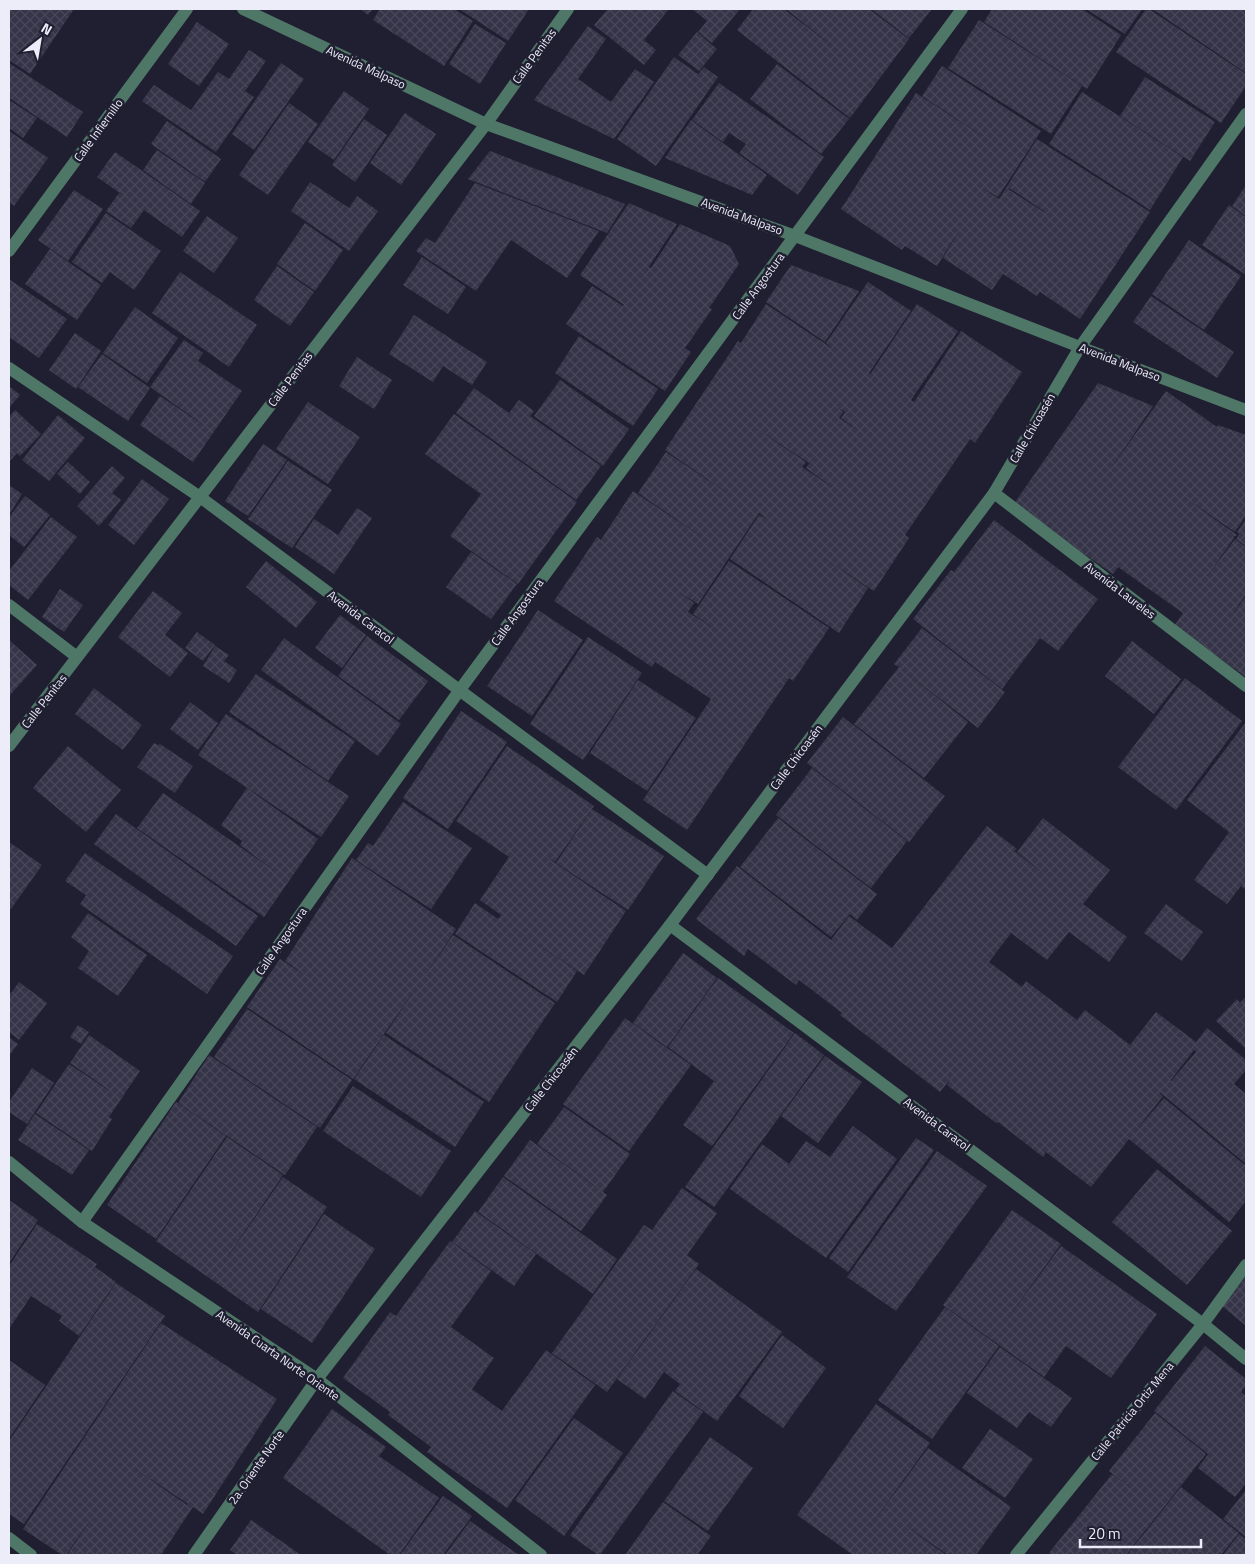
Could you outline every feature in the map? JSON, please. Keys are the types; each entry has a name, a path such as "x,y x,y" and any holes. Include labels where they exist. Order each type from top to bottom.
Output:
{"street":[{"name":"Calle Infiernillo","path":"9,251 187,9"},
{"name":"Avenida Malpaso","path":"243,9 486,124 795,236 1246,410"},
{"name":"Calle Penitas","path":"9,746 486,124 568,9"},
{"name":"Calle Angostura","path":"82,1222 459,691 962,9"},
{"name":"Calle Chicoasén","path":"317,1380 670,925 994,493 1080,347 1246,114"},
{"name":"Avenida Caracol","path":"9,368 200,497 708,874"},
{"name":"Avenida Laureles","path":"994,493 1246,686"},
{"path":"9,606 77,657"},
{"name":"Avenida Caracol","path":"670,925 1203,1324 1246,1359"},
{"name":"Avenida Cuarta Norte Oriente","path":"9,1162 82,1222 317,1380 541,1555"},
{"name":"Calle Patricia Ortiz Mena","path":"1018,1555 1203,1324 1246,1265"},
{"name":"2a. Oriente Norte","path":"194,1555 317,1380"},
{"path":"9,1538 31,1555"}],"building":[{"path":"9,9 74,9 30,74 9,60"},
{"path":"360,9 373,9 368,15"},
{"path":"380,9 454,9 473,21 444,66 373,20"},
{"path":"459,9 529,9 508,41"},
{"path":"608,9 669,9 644,40 656,50 644,65 594,25"},
{"path":"692,9 740,9 712,43 698,32 707,21"},
{"path":"753,9 784,9 836,49 786,9 869,9 909,39 850,118 737,30"},
{"path":"871,9 932,9 909,38"},
{"path":"992,9 1082,9 1121,35 1087,89 984,22"},
{"path":"1086,9 1142,9 1125,34"},
{"path":"1146,9 1149,9 1246,74 1246,86 1221,123 1116,52"},
{"path":"1152,9 1246,9 1246,73"},
{"path":"979,20 1082,86 1051,134 948,68"},
{"path":"197,22 229,44 199,86 168,64"},
{"path":"475,24 506,43 480,84 449,64"},
{"path":"588,26 606,39 578,79 611,102 635,69 654,82 614,139 534,100"},
{"path":"697,32 717,49 699,71 678,55"},
{"path":"249,50 266,61 245,91 254,97 216,152 142,101 154,85 191,110 218,72 229,79"},
{"path":"674,57 698,74 704,67 718,77 656,166 617,139"},
{"path":"9,63 83,112 67,137 9,98"},
{"path":"281,63 304,79 254,150 232,134"},
{"path":"777,64 849,119 821,154 750,99"},
{"path":"942,66 1041,131 998,197 984,189 999,199 1037,139 1150,212 1080,319 1040,292 1037,296 1003,274 992,290 943,258 962,226 937,266 905,246 902,250 841,209 916,93 996,145 922,96","holes":["1009,188 1044,212 1008,189"]},
{"path":"1145,77 1215,122 1190,161 1120,116"},
{"path":"719,83 824,157 798,195 739,153 746,144 729,133 723,142 692,120"},
{"path":"344,91 369,109 334,160 308,142"},
{"path":"1082,92 1183,157 1150,210 1049,144"},
{"path":"9,100 37,118 23,138 9,128"},
{"path":"289,103 318,124 268,195 239,175"},
{"path":"405,113 436,134 401,185 370,163"},
{"path":"364,119 387,135 355,182 332,165"},
{"path":"691,120 767,175 752,195 665,158"},
{"path":"167,121 221,159 205,182 151,144"},
{"path":"9,131 48,158 14,206 9,202"},
{"path":"157,150 205,183 191,204 143,170"},
{"path":"490,151 625,204 607,233 468,179"},
{"path":"115,152 200,211 182,237 144,210 131,228 106,211 119,193 124,196 97,177"},
{"path":"310,182 349,208 357,196 378,211 349,251 291,211"},
{"path":"475,183 599,231 567,278 511,240 476,291 416,251 426,238 435,243"},
{"path":"1246,185 1246,216 1232,206"},
{"path":"74,190 103,209 68,261 38,240"},
{"path":"629,203 677,224 631,294 680,224 730,246 739,264 709,308 712,309 685,348 691,352 665,391 566,324 592,286 624,305 580,275"},
{"path":"1229,205 1246,217 1246,275 1202,245"},
{"path":"106,213 161,251 134,290 110,272 102,283 72,262"},
{"path":"207,216 238,238 214,273 183,251"},
{"path":"305,223 343,250 315,291 277,264"},
{"path":"1189,240 1241,276 1204,330 1152,294"},
{"path":"50,249 101,285 77,320 25,284"},
{"path":"422,257 466,287 448,314 403,285"},
{"path":"791,265 859,291 825,342 766,302"},
{"path":"277,266 314,292 290,326 254,300"},
{"path":"180,272 257,325 229,367 152,313"},
{"path":"9,279 67,319 39,358 9,337"},
{"path":"868,282 911,311 869,373 871,374 917,304 958,331 911,400 914,402 961,331 1022,372 975,443 970,439 905,535 909,538 874,591 821,556 868,588 839,633 730,559 759,515 767,519 759,513 698,604 679,592 694,603 688,612 715,629 693,614 729,561 829,628 793,681 789,678 687,830 643,800 711,699 655,662 652,667 554,601 597,537 601,540 633,491 711,543 638,493 666,452 736,499 665,450 738,341 741,343 766,304 833,349 826,343","holes":["837,407 845,412 841,418 859,431 839,418 843,412","754,427 809,463 821,446 806,468 835,489 802,467 806,462"]},
{"path":"1151,296 1234,352 1217,378 1133,322"},
{"path":"135,307 178,338 147,383 103,353"},
{"path":"414,315 487,362 472,385 443,366 433,382 389,354"},
{"path":"75,333 101,351 76,389 49,370"},
{"path":"579,336 658,389 633,426 555,373"},
{"path":"184,340 203,353 198,361 242,391 193,462 140,425 160,396 208,428 150,387"},
{"path":"102,354 150,388 128,421 78,387"},
{"path":"357,357 392,380 374,409 339,386"},
{"path":"560,380 629,429 603,466 534,416"},
{"path":"1098,383 1153,406 1109,471 1166,391 1217,427 1218,425 1246,435 1246,515 1235,532 1181,495 1237,535 1233,537 1206,578 1235,539 1246,547 1246,594 1230,618 1246,596 1246,677 1174,626 1183,613 1118,567 1113,574 1013,505"},
{"path":"9,386 20,395 9,408"},
{"path":"474,388 509,413 519,400 534,411 530,416 601,466 576,500 456,413"},
{"path":"308,402 360,437 328,484 276,449"},
{"path":"15,410 41,434 20,456 17,453 9,462 9,417"},
{"path":"454,414 577,502 518,584 450,536 481,494 425,454"},
{"path":"58,415 85,438 49,481 22,460"},
{"path":"263,444 287,460 248,516 225,501"},
{"path":"288,461 332,490 292,548 248,519"},
{"path":"68,462 90,482 80,494 57,474"},
{"path":"112,466 125,478 112,493 121,500 99,526 77,506"},
{"path":"142,479 169,499 134,545 108,525"},
{"path":"9,485 22,494 9,515"},
{"path":"25,496 50,515 24,547 9,535 9,517"},
{"path":"357,508 372,518 334,574 295,547 314,519 338,535"},
{"path":"51,517 77,537 28,600 9,585 9,571"},
{"path":"1246,519 1246,546 1236,539 1239,534 1237,532"},
{"path":"994,520 1098,599 1058,651 1040,638 1002,689 913,619 951,570 954,572"},
{"path":"471,552 517,584 491,619 446,587"},
{"path":"266,561 317,602 296,628 246,587"},
{"path":"60,589 83,605 64,632 42,617"},
{"path":"153,591 182,613 165,635 188,653 170,677 118,637"},
{"path":"538,610 583,640 532,716 487,686"},
{"path":"340,615 366,635 342,668 315,648"},
{"path":"922,628 1005,692 978,728 904,671 968,722 924,778 854,724 899,667 894,664"},
{"path":"197,632 215,645 203,661 185,648"},
{"path":"367,636 428,681 399,720 338,676"},
{"path":"588,637 642,673 583,760 530,724"},
{"path":"284,638 401,724 378,756 261,670"},
{"path":"9,640 37,665 10,695 9,694"},
{"path":"1132,641 1181,679 1154,714 1105,676"},
{"path":"215,646 229,655 224,661 237,670 229,683 203,666"},
{"path":"256,674 355,741 328,781 229,712"},
{"path":"1185,678 1242,721 1176,810 1118,767"},
{"path":"638,680 696,718 647,791 590,753"},
{"path":"94,688 142,725 123,750 75,714"},
{"path":"190,702 218,723 198,750 170,729"},
{"path":"461,711 507,742 448,829 403,798"},
{"path":"226,714 349,796 321,837 198,755"},
{"path":"843,717 945,796 909,842 807,763"},
{"path":"1246,722 1246,890 1241,886 1227,904 1194,880 1229,832 1187,800"},
{"path":"154,743 160,744 193,766 175,793 137,767"},
{"path":"68,746 121,790 86,832 33,788"},
{"path":"507,746 594,806 555,862 545,856 626,911 584,975 501,920 577,971 557,1002 455,934 475,903 498,919 501,915 480,900 509,857 456,821"},
{"path":"812,768 907,841 871,888 776,815"},
{"path":"247,788 318,839 264,917 137,828 163,793 276,872 240,845 242,841 221,825"},
{"path":"403,802 472,848 431,909 356,860 368,843 373,846"},
{"path":"592,809 664,856 628,910 556,863"},
{"path":"116,814 258,916 236,946 94,844"},
{"path":"778,818 877,894 857,920 850,914 831,937 740,867"},
{"path":"1043,818 1110,870 1083,904 1127,937 1109,962 1069,932 1047,960 1011,933 989,962 1022,987 1026,981 1077,1020 1085,1010 1130,1045 1156,1012 1196,1042 1207,1028 1246,1060 1246,1070 1234,1084 1246,1094 1246,1164 1161,1093 1163,1096 1135,1132 1164,1098 1246,1166 1246,1201 1229,1222 1129,1139 1091,1187 1046,1152 1043,1157 947,1085 951,1078 940,1092 840,1015 842,1013 799,980 796,985 748,949 744,956 696,919 737,866 831,940 849,916 892,948 987,826 1017,849 1014,851 1048,877 1017,852","holes":["1194,1050 1196,1052 1171,1081 1170,1081"]},
{"path":"9,842 42,865 11,909 9,907"},
{"path":"85,853 233,956 207,994 80,904 86,895 65,881"},
{"path":"352,858 456,929 422,980 453,935 555,1003 489,1102 386,1033 418,985 353,1079 247,1007 280,959 308,977 285,961"},
{"path":"1166,904 1203,932 1182,961 1144,933"},
{"path":"88,913 147,955 118,996 78,968 89,951 71,937"},
{"path":"683,953 717,978 667,1047 633,1023"},
{"path":"718,978 794,1033 712,1146 683,1125 714,1081 668,1047"},
{"path":"19,982 47,1003 19,1040 9,1032 9,996"},
{"path":"1246,996 1246,1049 1216,1021 1237,999 1240,1003"},
{"path":"247,1009 352,1080 320,1128 214,1057"},
{"path":"625,1018 691,1065 629,1151 563,1104"},
{"path":"78,1025 89,1032 81,1044 70,1037"},
{"path":"795,1033 824,1055 714,1207 685,1187"},
{"path":"89,1035 140,1071 109,1117 112,1119 92,1151 36,1113 69,1064 119,1097 70,1063"},
{"path":"384,1035 484,1102 455,1147 354,1079"},
{"path":"9,1037 18,1044 9,1056"},
{"path":"209,1055 317,1127 285,1175 178,1103"},
{"path":"825,1056 862,1082 818,1143 781,1116"},
{"path":"32,1068 54,1083 27,1124 9,1112 9,1102"},
{"path":"353,1086 451,1151 421,1197 323,1131"},
{"path":"176,1102 226,1136 156,1239 107,1205"},
{"path":"564,1107 630,1154 603,1192 537,1144"},
{"path":"35,1114 89,1150 72,1175 18,1140"},
{"path":"853,1126 897,1159 826,1258 730,1189 762,1144 789,1164 806,1141 830,1157"},
{"path":"227,1137 283,1175 220,1268 283,1177 327,1207 258,1312 156,1241"},
{"path":"916,1138 934,1150 848,1272 829,1258"},
{"path":"530,1140 607,1195 581,1231 504,1176"},
{"path":"937,1151 987,1186 896,1311 847,1277"},
{"path":"1157,1169 1232,1231 1187,1285 1112,1222"},
{"path":"503,1177 617,1259 593,1294 478,1212"},
{"path":"682,1188 717,1213 687,1255 699,1264 607,1392 552,1353 644,1225 652,1230"},
{"path":"9,1200 38,1220 9,1263"},
{"path":"1012,1210 1061,1244 1003,1325 1061,1246 1157,1314 1111,1378 1066,1346 1044,1377 943,1305"},
{"path":"475,1211 536,1254 514,1286 452,1242"},
{"path":"324,1214 375,1249 312,1343 261,1309"},
{"path":"37,1224 97,1264 95,1267 116,1282 79,1336 59,1321 62,1316 31,1296 9,1329 9,1266"},
{"path":"450,1241 491,1271 451,1327 494,1358 472,1389 502,1411 546,1350 595,1385 507,1508 427,1452 431,1447 388,1415 390,1412 343,1378 390,1312 396,1316"},
{"path":"696,1269 782,1332 717,1421 675,1391 680,1384 664,1372 645,1399 617,1379"},
{"path":"1246,1276 1246,1326 1222,1306"},
{"path":"116,1283 165,1316 24,1524 9,1514 9,1441"},
{"path":"945,1307 999,1346 932,1439 878,1400"},
{"path":"161,1323 277,1399 203,1514 193,1507 161,1555 67,1555 97,1510 66,1555 62,1555 23,1529","holes":["131,1466 188,1504 187,1505"]},
{"path":"782,1335 826,1368 783,1428 739,1396"},
{"path":"1205,1346 1246,1379 1246,1385 1241,1392 1246,1396 1246,1483 1235,1497 1198,1468 1208,1454 1154,1411"},
{"path":"1000,1347 1072,1398 1051,1427 1029,1412 1017,1428 967,1393"},
{"path":"9,1360 45,1385 9,1439"},
{"path":"673,1391 703,1412 600,1555 598,1555 570,1535"},
{"path":"876,1404 930,1443 869,1528 928,1448 1011,1507 976,1555 948,1555 899,1521 946,1555 853,1555 797,1515"},
{"path":"332,1409 386,1447 379,1456 439,1498 399,1555 390,1555 283,1478"},
{"path":"1155,1413 1206,1454 1126,1555 1052,1555 1049,1553 1112,1474 1137,1493 1109,1471"},
{"path":"574,1418 623,1453 564,1536 515,1500"},
{"path":"990,1429 1033,1459 1005,1498 962,1468"},
{"path":"710,1437 753,1468 708,1531 664,1501"},
{"path":"1181,1487 1239,1533 1221,1555 1127,1555"},
{"path":"1246,1490 1246,1537 1223,1519"},
{"path":"443,1496 472,1516 443,1555 400,1555"},
{"path":"663,1502 711,1536 697,1555 625,1555"},
{"path":"251,1520 301,1555 237,1555 230,1550"},
{"path":"470,1521 519,1555 445,1555"},
{"path":"1239,1534 1246,1539 1246,1555 1223,1555"}]}
